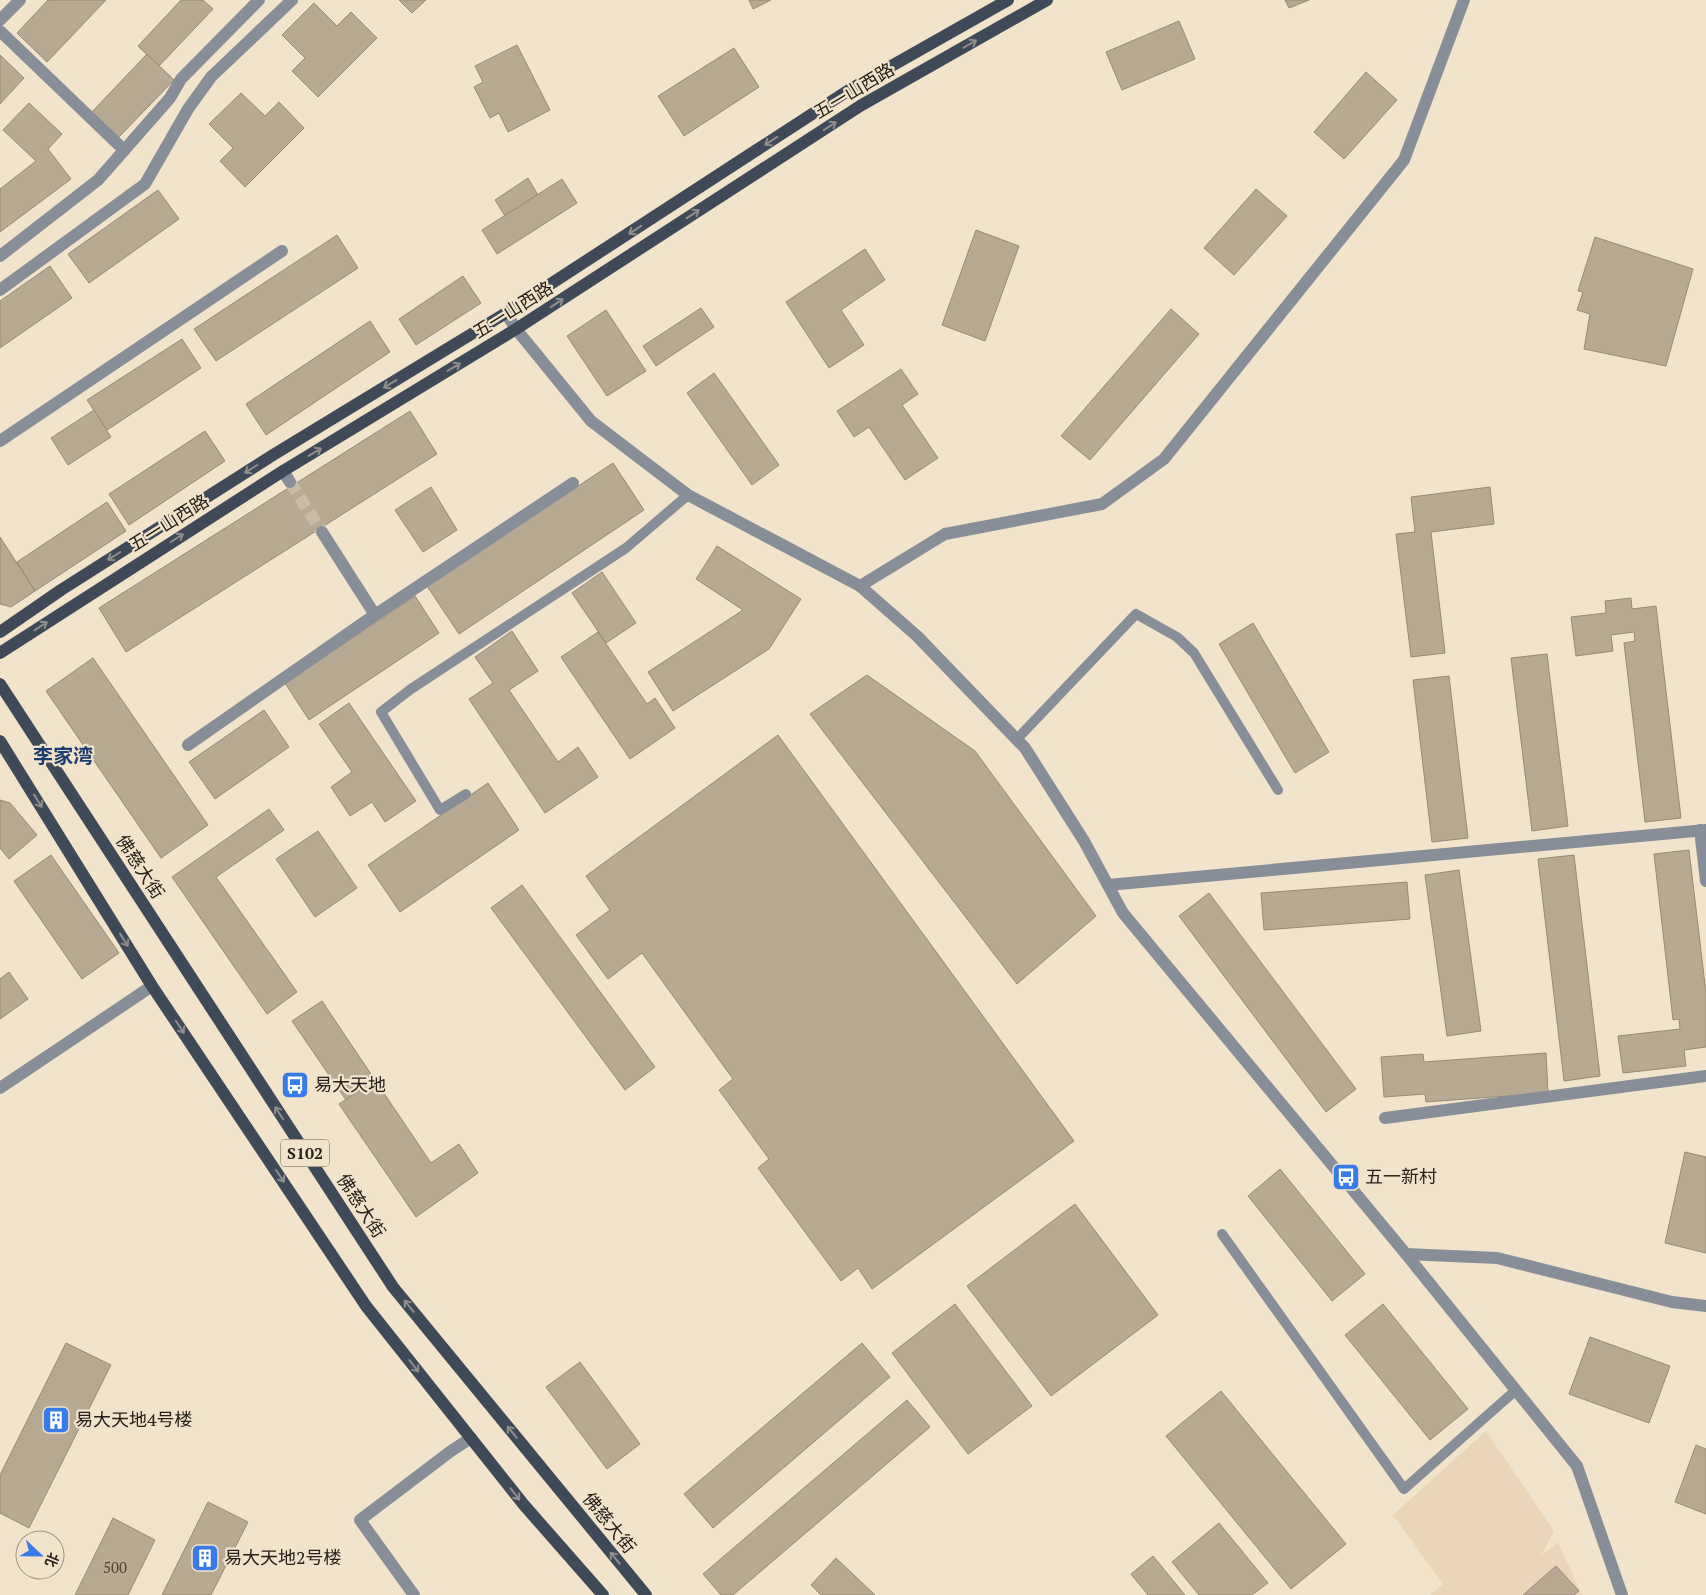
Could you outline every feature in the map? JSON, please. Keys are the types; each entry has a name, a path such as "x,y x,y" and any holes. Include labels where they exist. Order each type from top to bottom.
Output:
{"main road":[{"name":"五一山西路","path":"0,632 62,590 273,455 506,313 849,90 1008,0"},
{"name":"五一山西路","path":"0,653 287,477 860,106 1047,0"},
{"name":"佛慈大街","path":"0,684 393,1287 646,1595"},
{"path":"0,741 13,760"},
{"path":"0,756 13,760"},
{"name":"S102","path":"13,760 152,986 366,1306 524,1505 603,1595"}],"street":[{"path":"0,20 20,0"},
{"path":"0,290 146,184 188,108 212,77 292,0"},
{"path":"860,586 945,534 1102,504 1164,459 1404,160 1464,0"},
{"path":"0,256 98,180 170,98 181,79 257,1"},
{"path":"0,31 124,150"},
{"path":"0,441 282,250"},
{"path":"506,313 516,329 591,421 688,496 860,586 917,636 1017,739 1084,840 1123,913 1406,1254 1577,1466 1622,1595"},
{"path":"188,746 375,615 573,483"},
{"path":"322,532 375,615"},
{"path":"1108,885 1703,830 1706,881"},
{"path":"0,1088 152,986"},
{"path":"1386,1118 1706,1076"},
{"path":"1406,1254 1497,1258 1672,1302 1706,1306"},
{"path":"414,1595 360,1520 471,1438"}],"lane":[{"path":"466,794 440,810 381,712 411,689 626,548 688,496"},
{"path":"1017,739 1136,614 1177,636 1194,653 1278,790"},
{"path":"1222,1234 1404,1489 1516,1390"}],"shaded area":[{"path":"1486,1431 1554,1531 1541,1556 1558,1542 1582,1595 1430,1595 1443,1584 1393,1515"}],"building":[{"path":"48,0 106,0 47,62 17,33"},
{"path":"181,0 203,0 213,9 159,66 138,46"},
{"path":"399,0 426,0 412,13"},
{"path":"749,0 771,0 753,9"},
{"path":"1285,0 1309,0 1289,8"},
{"path":"314,3 337,26 351,12 377,38 318,97 292,71 305,58 282,35"},
{"path":"1179,21 1195,59 1122,90 1106,52"},
{"path":"517,45 550,110 508,132 499,113 490,118 474,87 483,82 475,66"},
{"path":"734,48 759,87 684,136 658,96"},
{"path":"147,54 174,80 117,139 90,114"},
{"path":"0,55 24,78 0,104"},
{"path":"1366,72 1397,100 1344,159 1314,132"},
{"path":"241,93 265,116 279,102 304,128 245,187 220,161 233,148 209,124"},
{"path":"29,103 62,134 48,149 71,179 0,232 0,189 36,161 3,130"},
{"path":"528,178 538,195 505,216 495,200"},
{"path":"562,179 577,203 497,254 482,230"},
{"path":"1256,189 1287,216 1234,275 1204,248"},
{"path":"158,190 179,219 89,283 68,254"},
{"path":"976,230 1019,246 985,341 942,325"},
{"path":"337,235 358,268 216,361 194,329"},
{"path":"1595,237 1693,269 1666,366 1584,349 1590,314 1577,310 1583,292 1578,291"},
{"path":"865,249 885,280 841,310 864,345 829,368 786,302"},
{"path":"50,266 72,298 0,348 0,301"},
{"path":"463,276 481,303 416,345 399,319"},
{"path":"701,308 714,327 656,366 643,346"},
{"path":"1171,309 1199,334 1090,460 1061,436"},
{"path":"606,310 646,371 607,396 567,336"},
{"path":"370,321 390,352 266,435 246,404"},
{"path":"182,339 201,368 107,430 87,400"},
{"path":"901,369 918,394 902,405 938,458 905,480 869,427 854,437 837,411"},
{"path":"714,373 779,465 752,485 687,393"},
{"path":"94,410 111,437 68,465 51,438"},
{"path":"410,411 437,454 126,652 99,608"},
{"path":"205,431 225,461 129,525 109,494"},
{"path":"613,463 644,510 459,634 427,586"},
{"path":"431,487 457,530 423,552 395,510"},
{"path":"1490,487 1494,524 1431,532 1445,653 1411,657 1396,534 1415,532 1411,497"},
{"path":"107,502 126,531 35,591 17,562"},
{"path":"0,537 35,591 11,607 0,604"},
{"path":"717,546 801,599 769,649 673,711 648,672 743,610 696,579"},
{"path":"602,572 636,623 606,643 572,593"},
{"path":"415,596 439,633 309,720 285,683"},
{"path":"1631,598 1632,609 1656,606 1681,818 1645,822 1624,643 1635,641 1634,632 1611,635 1613,651 1576,656 1571,617 1606,613 1605,601"},
{"path":"1253,623 1329,752 1295,773 1219,644"},
{"path":"512,631 538,671 509,690 558,762 578,747 598,777 545,813 469,699 493,683 475,657"},
{"path":"598,632 647,704 655,698 675,728 630,759 561,657"},
{"path":"1547,654 1568,826 1532,831 1511,658"},
{"path":"93,658 208,825 161,858 46,691"},
{"path":"867,675 975,751 1096,916 1017,984 810,714"},
{"path":"1449,676 1468,838 1432,842 1413,680"},
{"path":"349,703 416,801 385,822 372,802 350,816 331,787 352,772 319,724"},
{"path":"264,710 289,747 215,799 189,762"},
{"path":"778,735 1074,1141 872,1289 858,1268 841,1281 758,1168 769,1159 719,1090 733,1079 642,953 608,979 576,935 610,910 586,876"},
{"path":"488,783 519,830 400,912 368,865"},
{"path":"0,800 10,803 37,835 9,859 0,848"},
{"path":"269,809 284,830 216,877 297,992 267,1014 172,877"},
{"path":"318,831 357,888 315,917 276,859"},
{"path":"1689,850 1706,993 1706,1047 1684,1050 1686,1066 1623,1073 1618,1036 1680,1029 1679,1019 1673,1020 1654,854"},
{"path":"51,855 119,953 82,979 14,881"},
{"path":"1574,855 1600,1076 1564,1081 1538,859"},
{"path":"1459,870 1481,1031 1447,1036 1425,875"},
{"path":"1407,882 1410,919 1264,930 1261,893"},
{"path":"522,885 655,1067 625,1090 491,908"},
{"path":"1209,893 1356,1089 1326,1112 1179,916"},
{"path":"9,972 28,999 0,1019 0,979"},
{"path":"322,1001 375,1080 346,1100 292,1021"},
{"path":"1546,1053 1548,1093 1426,1102 1425,1094 1384,1097 1381,1057 1423,1054 1424,1062"},
{"path":"375,1080 431,1163 459,1144 478,1173 416,1217 339,1104"},
{"path":"1685,1152 1706,1157 1706,1253 1665,1243"},
{"path":"1280,1169 1365,1274 1332,1301 1248,1196"},
{"path":"1075,1204 1158,1315 1051,1396 967,1286"},
{"path":"955,1304 1032,1406 968,1454 892,1353"},
{"path":"1383,1304 1468,1409 1430,1440 1345,1335"},
{"path":"1590,1337 1670,1366 1649,1423 1569,1394"},
{"name":"易大天地4号楼","path":"66,1343 111,1365 29,1528 0,1513 0,1475"},
{"path":"862,1343 890,1377 713,1528 684,1494"},
{"path":"580,1362 640,1444 607,1469 546,1387"},
{"path":"1221,1391 1346,1544 1291,1589 1166,1436"},
{"path":"907,1400 930,1427 733,1595 721,1595 703,1574"},
{"path":"1696,1445 1706,1449 1706,1514 1675,1502"},
{"name":"易大天地2号楼","path":"208,1502 248,1522 211,1595 162,1595"},
{"path":"113,1518 155,1540 128,1595 75,1595"},
{"path":"1219,1523 1268,1583 1252,1595 1199,1595 1172,1562"},
{"path":"1153,1556 1185,1595 1148,1595 1131,1574"},
{"path":"836,1558 875,1595 821,1595 811,1585"},
{"path":"1556,1566 1579,1591 1574,1595 1523,1595"}],"tunnel":[{"path":"290,482 322,532"}],"place":[{"name":"易大天地","path":"295,1085"},
{"name":"五一新村","path":"1346,1177"},
{"name":"易大天地4号楼","path":"56,1420"},
{"name":"易大天地2号楼","path":"205,1558"}],"district":[{"name":"李家湾","path":"63,756"}]}
